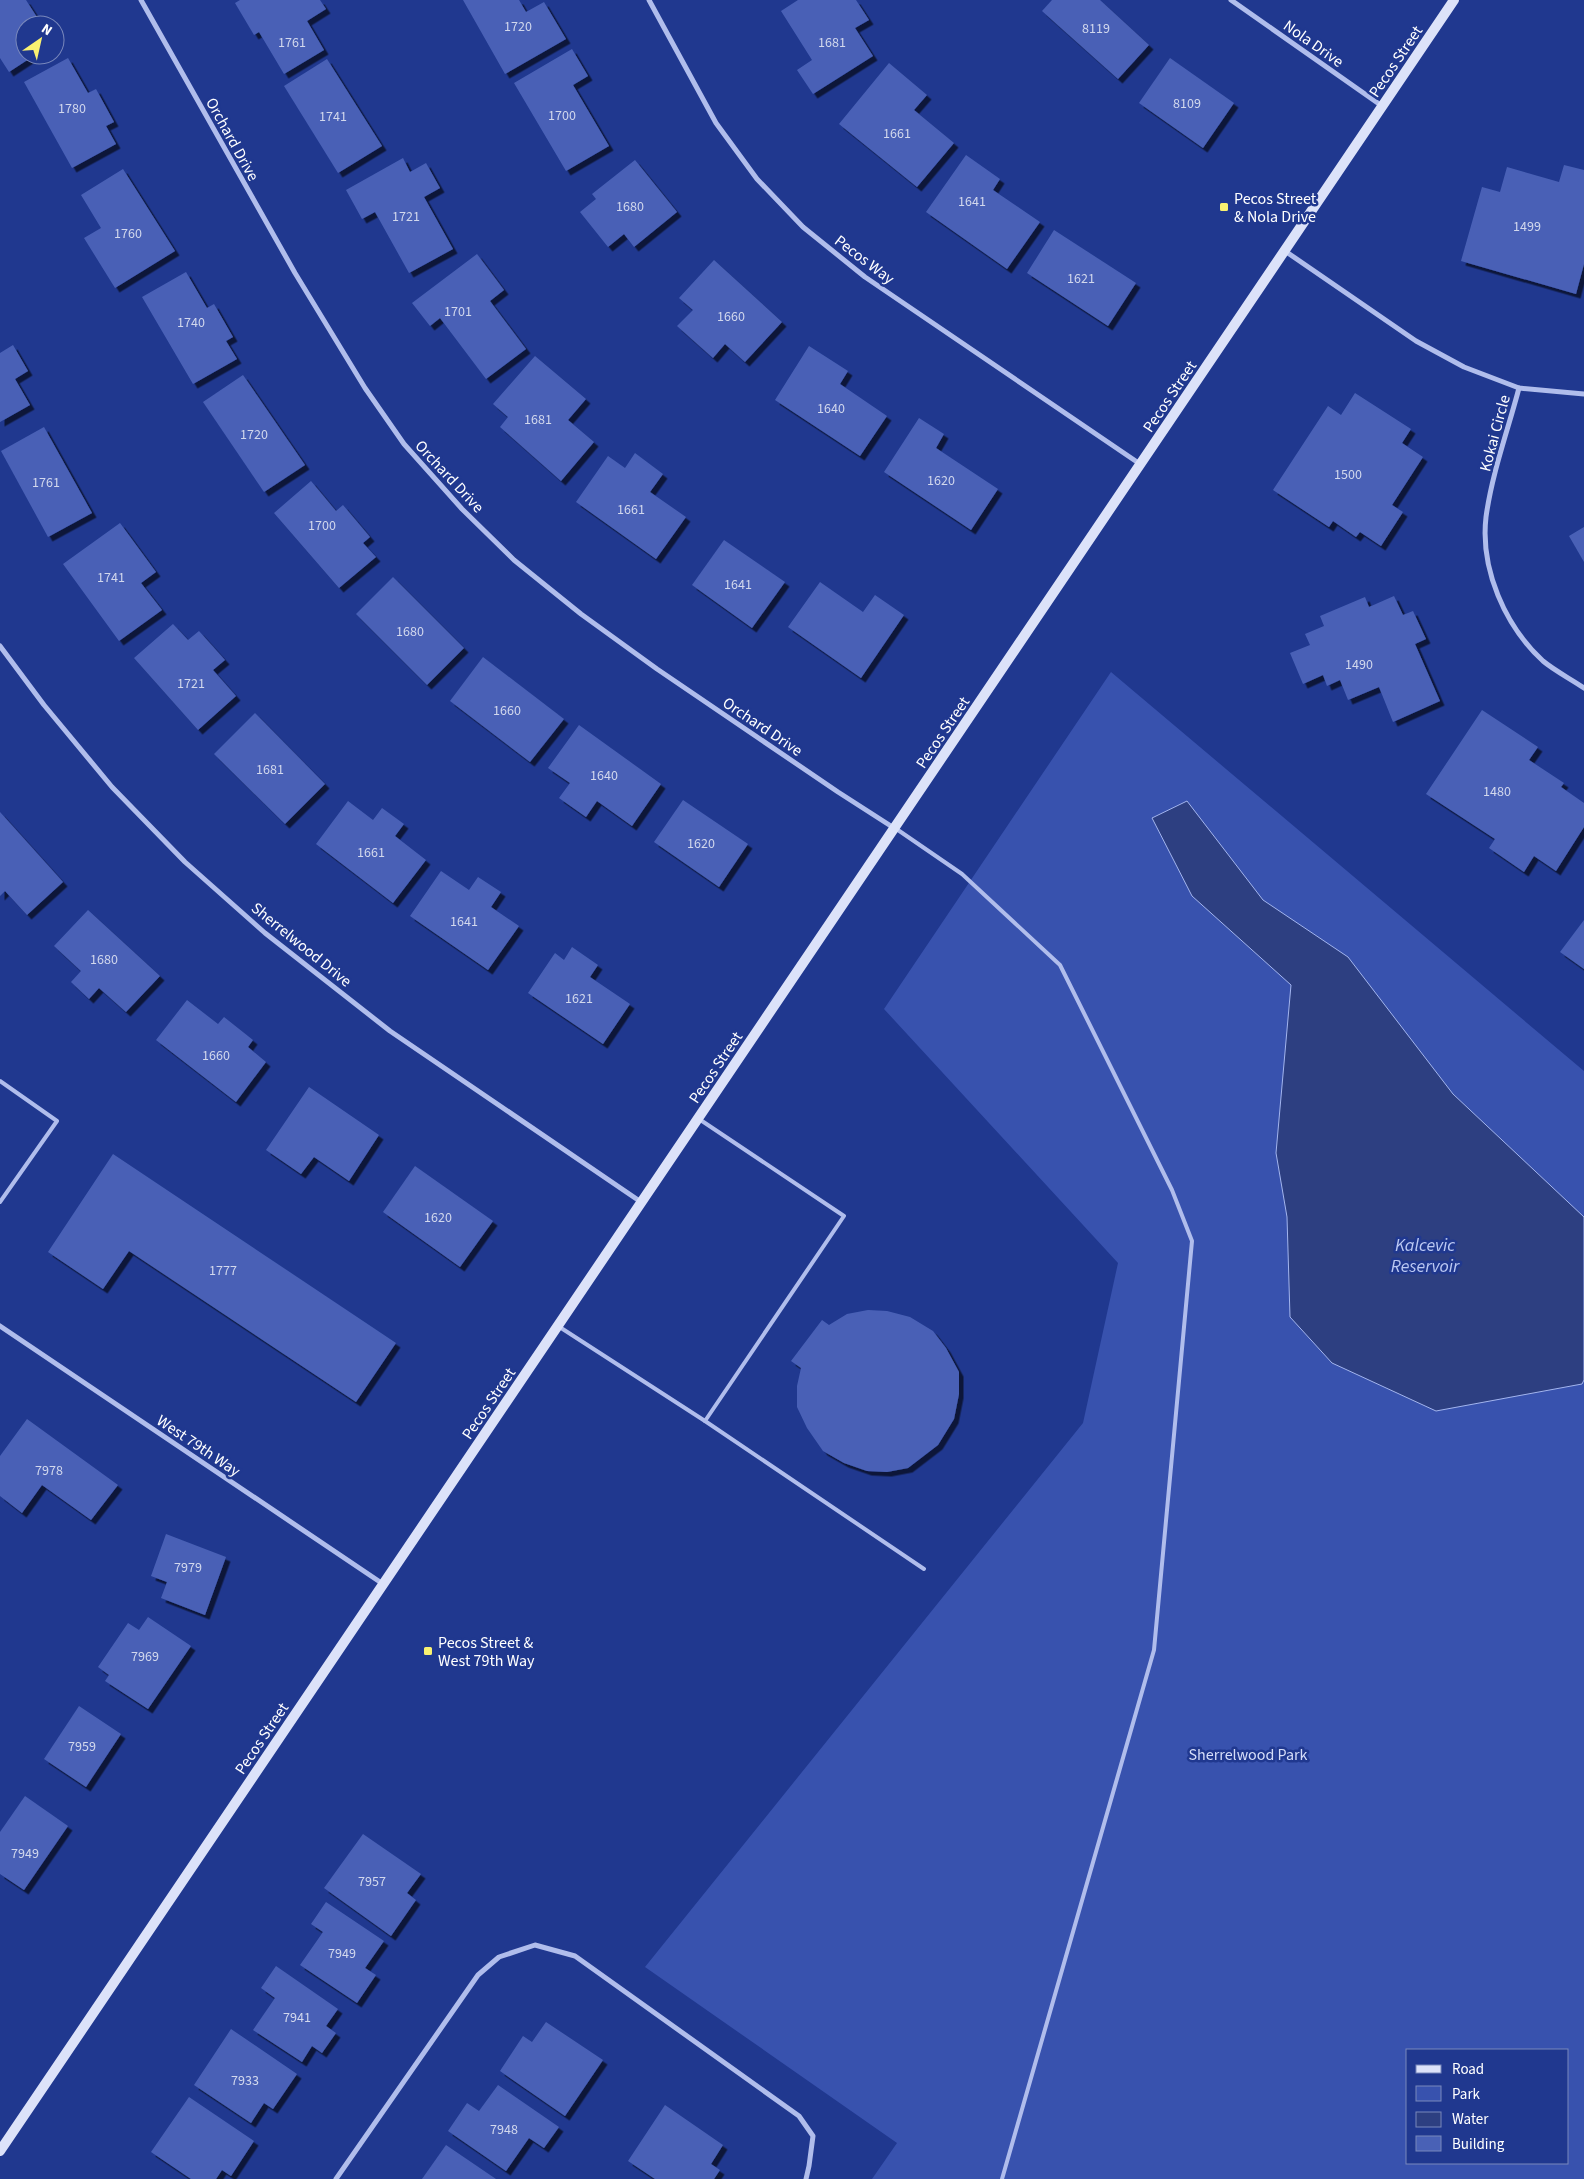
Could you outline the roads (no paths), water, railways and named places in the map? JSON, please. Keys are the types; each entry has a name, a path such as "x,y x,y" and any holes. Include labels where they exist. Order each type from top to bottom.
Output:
{"main road":[{"name":"Pecos Street","path":"0,2151 1454,0"}],"street":[{"name":"Orchard Drive","path":"141,0 294,273 365,388 404,444 462,509 514,560 581,614 657,669 894,828"},
{"name":"Pecos Way","path":"649,0 716,123 757,179 803,227 866,277 1140,464"},
{"name":"Nola Drive","path":"1231,0 1382,106"},
{"name":"Kokai Circle","path":"1285,251 1416,341 1464,367 1519,388 1486,518 1487,557 1498,597 1518,633 1544,661 1584,688"},
{"path":"1519,388 1584,394"},
{"name":"Sherrelwood Drive","path":"0,646 44,705 112,787 185,862 265,933 390,1030 642,1202"},
{"name":"West 79th Way","path":"0,1326 383,1584"},
{"path":"336,2179 478,1975 499,1957 535,1945 575,1956 799,2116 812,2136 806,2179"}],"lane":[{"path":"894,828 962,874 1060,965 1172,1190 1192,1241 1154,1650 1002,2179"},
{"path":"0,1081 57,1121 0,1202"},
{"path":"699,1119 844,1216 705,1421"},
{"path":"558,1326 705,1421 924,1569"}],"water":[{"name":"Kalcevic Reservoir","path":"1187,801 1263,900 1348,957 1453,1094 1584,1217 1584,1380 1582,1384 1436,1411 1332,1363 1290,1317 1287,1217 1276,1153 1291,985 1192,896 1152,818"}],"place":[{"name":"Pecos Street & Nola Drive","path":"1224,207"},
{"name":"Pecos Street & West 79th Way","path":"428,1651"}],"park label":[{"name":"Sherrelwood Park","path":"1248,1754"}]}
